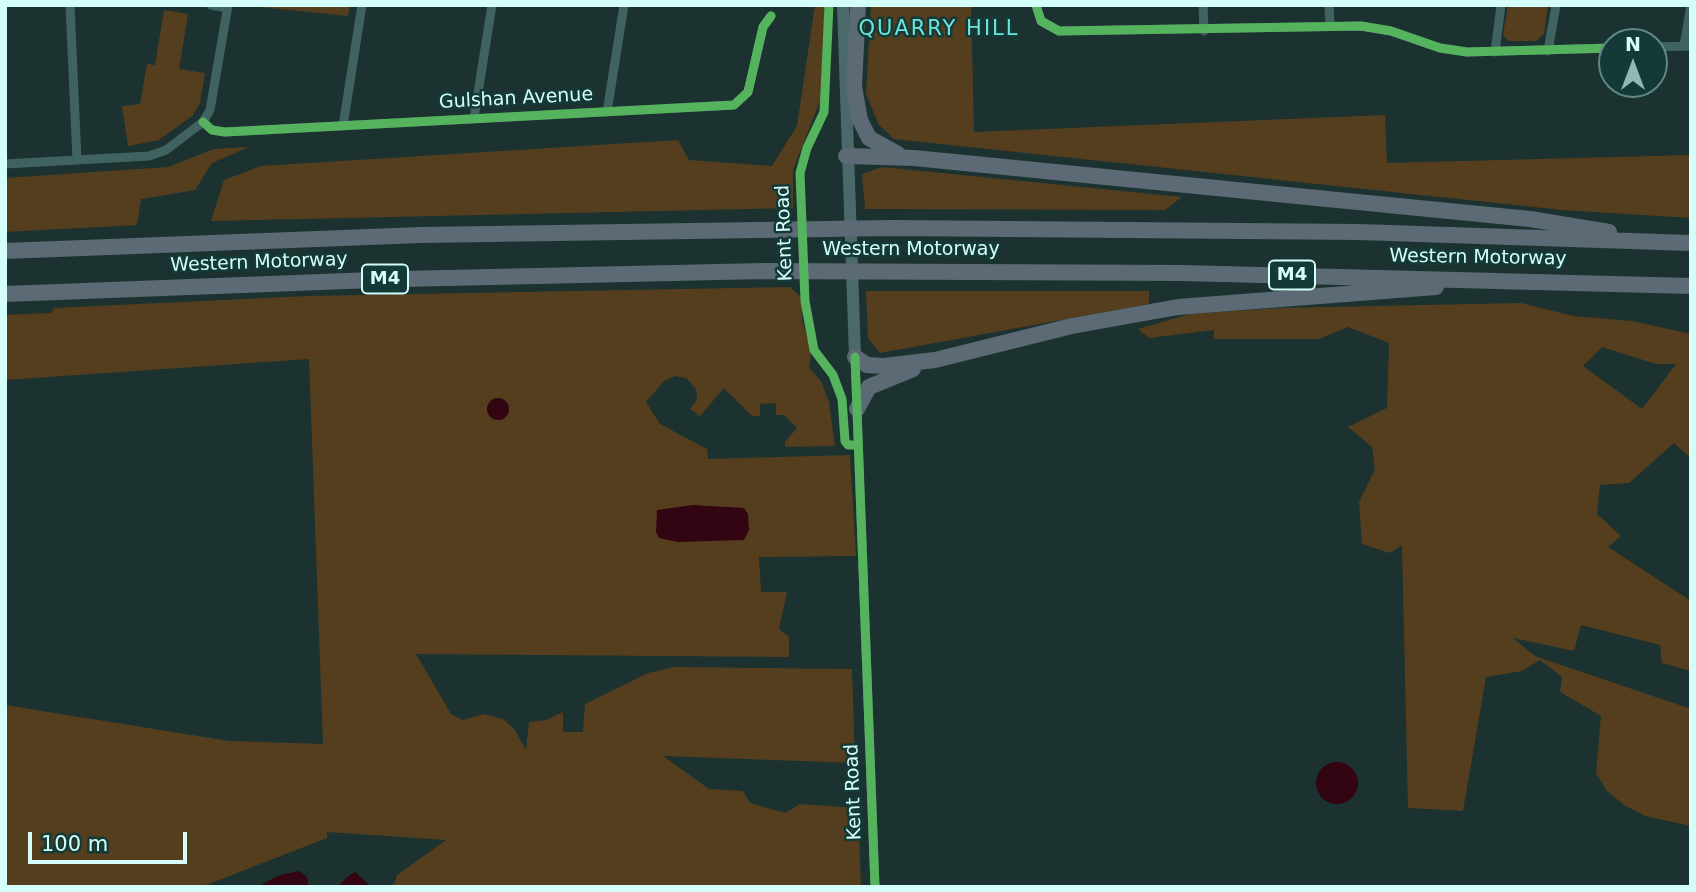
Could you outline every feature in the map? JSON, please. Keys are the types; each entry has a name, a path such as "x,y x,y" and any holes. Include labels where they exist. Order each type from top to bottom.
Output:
{"highway":[{"path":"858,5 854,87 864,130 877,145 914,158"},
{"path":"846,156 914,158 1530,219 1684,243"},
{"name":"Western Motorway","path":"5,251 421,235 880,229 1360,232 1684,243"},
{"name":"Western Motorway","path":"5,294 400,279 764,271 1170,273 1511,279 1691,286"},
{"path":"857,409 869,387 935,360 1072,326 1178,307 1511,279"},
{"path":"855,356 874,366 935,360"}],"main road":[{"name":"Kent Road","path":"843,5 846,156 855,356"},
{"name":"Kent Road","path":"844,81 858,5"}],"street":[{"path":"69,5 77,160"},
{"path":"5,164 155,155 203,122 212,101 228,7 211,5"},
{"path":"343,126 362,5"},
{"path":"474,118 492,5"},
{"path":"607,112 624,5"},
{"path":"1036,5 1041,21 1059,31 1204,31 1329,26 1381,29 1454,51 1598,49"},
{"path":"1203,5 1204,31"},
{"path":"1329,5 1329,26"},
{"path":"1495,52 1501,5"},
{"path":"1548,51 1556,5"},
{"path":"1668,47 1687,46 1691,5"},
{"name":"Gulshan Avenue","path":"203,122 212,130 225,132 607,112 740,102 748,92 763,27 771,16"},
{"name":"Kent Road","path":"855,356 875,887"}],"shaded area":[{"path":"241,5 294,7 350,5 348,16"},
{"path":"815,5 825,5 820,101 793,170 793,208 211,221 224,180 261,166 678,140 689,160 772,166 797,126"},
{"path":"871,5 971,5 974,132 1385,115 1387,163 1691,155 1691,218 1562,210 894,139 879,125 866,94"},
{"path":"1508,5 1548,5 1544,34 1536,41 1508,41 1503,35"},
{"path":"164,10 188,14 179,69 205,73 200,103 192,116 159,140 128,146 122,106 140,104 147,64 155,65"},
{"path":"249,147 212,163 195,190 141,199 137,225 5,232 5,178 168,167 214,149"},
{"path":"882,167 1182,197 1165,210 865,209 862,174"},
{"path":"790,287 802,298 802,320 811,352 809,368 821,381 829,402 835,446 785,447 785,442 797,428 784,415 776,415 776,403 760,404 760,416 752,416 724,388 700,416 690,409 697,400 696,389 686,378 676,376 664,381 646,402 660,424 707,449 708,459 850,455 856,556 759,557 761,592 787,592 779,629 789,637 789,657 416,654 451,714 463,720 484,714 503,719 514,729 526,750 529,722 547,720 563,712 563,732 583,732 585,704 648,673 674,667 852,669 855,763 663,756 709,789 743,791 750,803 785,813 800,804 858,808 861,887 389,887 395,882 397,875 446,840 327,832 327,838 201,887 5,887 5,705 229,741 323,744 309,359 5,380 5,315 51,313 54,308 308,296"},
{"path":"866,291 1149,291 1149,304 880,353 868,338"},
{"path":"1521,303 1573,316 1632,321 1691,334 1691,458 1674,443 1629,483 1600,485 1597,514 1621,536 1608,547 1691,601 1691,671 1662,663 1660,645 1581,625 1574,651 1513,638 1535,656 1691,709 1691,826 1645,816 1624,805 1606,790 1596,773 1601,716 1560,692 1562,677 1540,660 1522,671 1486,677 1463,811 1408,808 1402,545 1390,553 1362,544 1359,502 1375,469 1372,447 1348,427 1387,408 1389,343 1348,327 1319,339 1214,339 1214,330 1149,338 1138,329 1190,314 1280,308","holes":["1602,347 1656,364 1676,364 1642,409 1583,366"]},
{"path":"498,398 506,401 509,409 506,417 498,420 490,417 487,409 490,401"},
{"path":"693,505 744,508 748,514 749,530 744,540 678,542 659,538 656,532 657,510"},
{"path":"1337,762 1352,768 1358,783 1352,798 1337,804 1322,798 1316,783 1322,768"},
{"path":"299,871 307,877 309,887 257,887 280,875"},
{"path":"355,872 371,887 338,887 347,877"}],"cycle path":[{"path":"829,5 824,112 807,148 800,173 805,301 814,350 833,375 842,399 845,441 848,445 858,445"},
{"path":"1036,5 1041,21 1059,31 1361,26 1391,31 1440,48 1467,52 1598,48"},
{"path":"203,122 212,130 225,132 734,105 748,92 763,27 771,16"},
{"path":"855,357 875,887"}],"district":[{"name":"QUARRY HILL","path":"939,30"}]}
